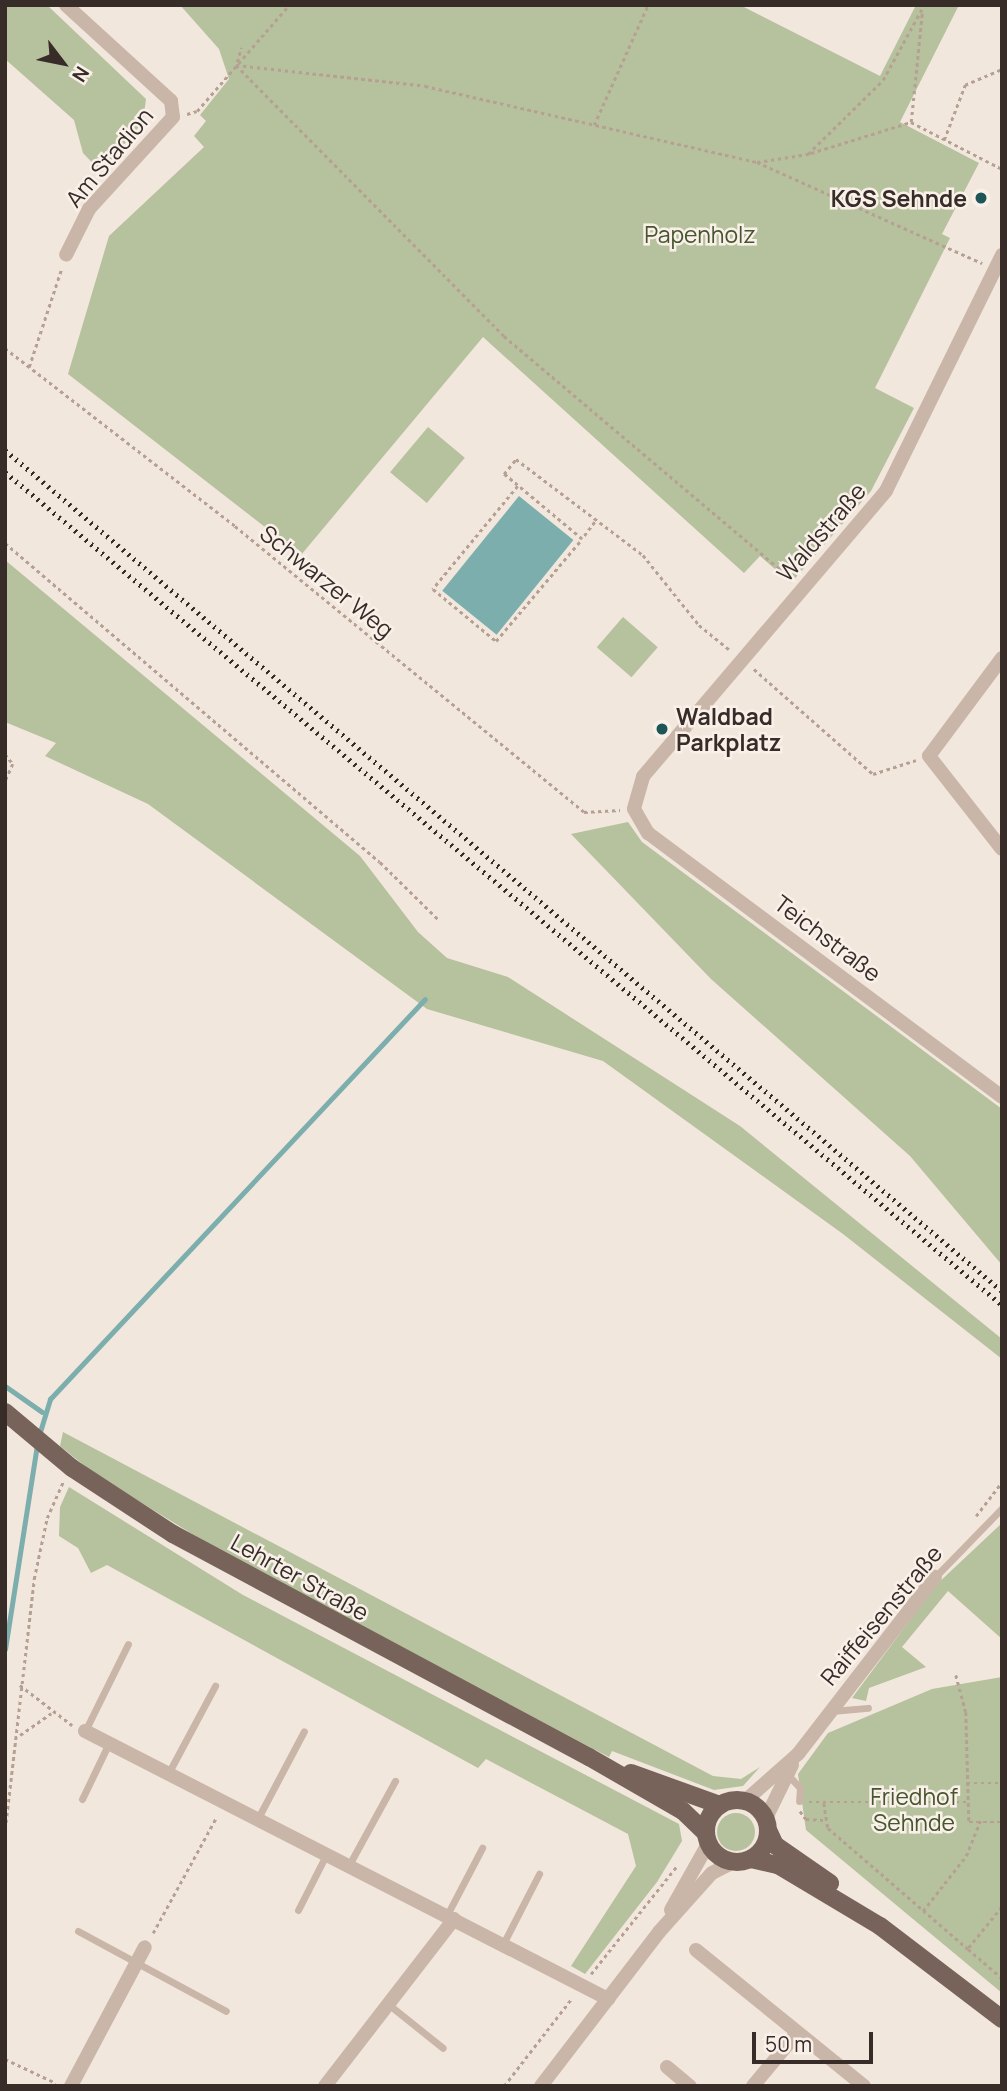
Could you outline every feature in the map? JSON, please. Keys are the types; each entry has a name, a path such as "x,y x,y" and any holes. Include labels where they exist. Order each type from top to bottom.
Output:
{"main road":[{"name":"Lehrter Straße","path":"5,1412 72,1468 241,1573 589,1757 683,1811 707,1838"},
{"name":"Lehrter Straße","path":"589,1757 720,1805"},
{"path":"880,1926 778,1865 751,1859 732,1863 707,1838 720,1805 745,1801 767,1825 775,1845 1002,2019"},
{"path":"751,1859 767,1825"}],"street":[{"name":"Am Stadion","path":"66,5 171,101 173,117 89,209 66,255"},
{"name":"Waldstraße","path":"634,809 643,777 886,491 996,277 1002,255"},
{"path":"1002,658 929,756 1002,849"},
{"name":"Teichstraße","path":"634,809 648,833 1002,1097"},
{"name":"Raiffeisenstraße","path":"745,1801 797,1754 935,1577"},
{"path":"85,1731 110,1741 608,1999"},
{"name":"Raiffeisenstraße","path":"767,1825 797,1754"},
{"path":"659,1932 707,1838"},
{"path":"541,2086 659,1932 712,1873 732,1863"},
{"path":"325,2086 451,1917"},
{"path":"71,2086 145,1947"},
{"path":"696,1950 864,2086"},
{"path":"753,2086 797,2033"},
{"path":"667,2067 690,2086"}],"lane":[{"name":"Raiffeisenstraße","path":"935,1577 1002,1508"},
{"path":"85,1731 128,1644"},
{"path":"169,1772 215,1686"},
{"path":"831,1711 868,1708"},
{"path":"258,1818 304,1731"},
{"path":"82,1799 110,1741"},
{"path":"787,1774 800,1788 799,1801"},
{"path":"349,1865 395,1781"},
{"path":"451,1917 482,1848"},
{"path":"298,1910 327,1853"},
{"path":"503,1944 539,1874"},
{"path":"78,1931 226,2011"},
{"path":"388,2004 443,2048"}],"path":[{"path":"173,117 197,111 289,5"},
{"path":"594,125 648,5"},
{"path":"911,122 923,7"},
{"path":"808,154 883,80 923,7"},
{"path":"236,65 241,48"},
{"path":"236,65 425,86 757,162 996,277"},
{"path":"236,65 504,335 802,588"},
{"path":"944,140 964,85 1002,69"},
{"path":"757,162 808,154 911,122 1001,168"},
{"path":"29,367 66,255"},
{"name":"Schwarzer Weg","path":"5,348 584,812 634,809"},
{"path":"582,539 504,474 516,459 595,523 643,555 699,625 742,659 873,774 929,756"},
{"path":"518,486 433,589 496,642 595,523"},
{"path":"5,543 380,862 438,919"},
{"path":"5,754 13,764 5,782"},
{"path":"5,1830 18,1736 20,1685 47,1518 72,1468"},
{"path":"956,1675 967,1712 966,1802 969,1822 1002,1822"},
{"path":"20,1685 51,1713 85,1731"},
{"path":"18,1736 32,1720 51,1713"},
{"path":"967,1783 1002,1783"},
{"path":"145,1947 225,1801"},
{"path":"966,1802 799,1801 802,1816 823,1819 923,1911 1002,1978"},
{"path":"823,1819 824,1802"},
{"path":"923,1911 966,1856 980,1821"},
{"path":"504,2086 685,1856"},
{"path":"968,1949 1002,1907"},
{"path":"5,2059 62,2086"}],"green space":[{"path":"5,5 47,5 146,99 143,122 101,172 83,153 74,120 5,59"},
{"name":"Papenholz","path":"180,5 740,5 880,76 916,5 959,5 900,122 979,163 942,234 950,238 875,388 914,408 871,491 791,583 760,556 744,573 483,337 301,555 68,374 109,236 204,147 194,136 206,121 200,115 229,79 219,49"},
{"path":"428,427 465,458 427,503 390,472"},
{"path":"5,560 360,856 418,932 447,958 508,977 740,1126 1002,1339 1002,1359 843,1234 603,1061 427,1009 148,804 45,756 56,743 5,722"},
{"path":"623,617 658,647 631,677 597,647"},
{"path":"628,822 642,842 1002,1109 1002,1265 910,1156 711,979 571,834"},
{"path":"63,1432 713,1776 741,1779 760,1767 743,1786 714,1790 612,1751 609,1757 243,1565 96,1475 60,1446"},
{"path":"69,1487 243,1595 679,1824 682,1841 657,1882 585,1974 571,1966 636,1866 628,1834 486,1759 478,1768 107,1565 91,1573 78,1548 59,1536 60,1507"},
{"path":"1002,1523 1002,1639 948,1591 902,1647 926,1667 869,1688 866,1701 852,1698 936,1585"},
{"name":"Friedhof Sehnde","path":"1002,1677 1002,1993 806,1830 798,1774 828,1733 932,1689"},
{"path":"736,1813 749,1819 755,1832 749,1845 736,1851 723,1845 717,1832 723,1819"}],"water":[{"path":"519,496 573,540 497,635 442,591"}],"waterway":[{"path":"39,1435 50,1399 425,999"},
{"path":"5,1386 42,1412"},
{"path":"5,1649 37,1445"}],"railway":[{"path":"5,450 1002,1291"},
{"path":"5,472 1002,1305"}],"place":[{"name":"KGS Sehnde","path":"981,198"},
{"name":"Waldbad Parkplatz","path":"662,729"}]}
